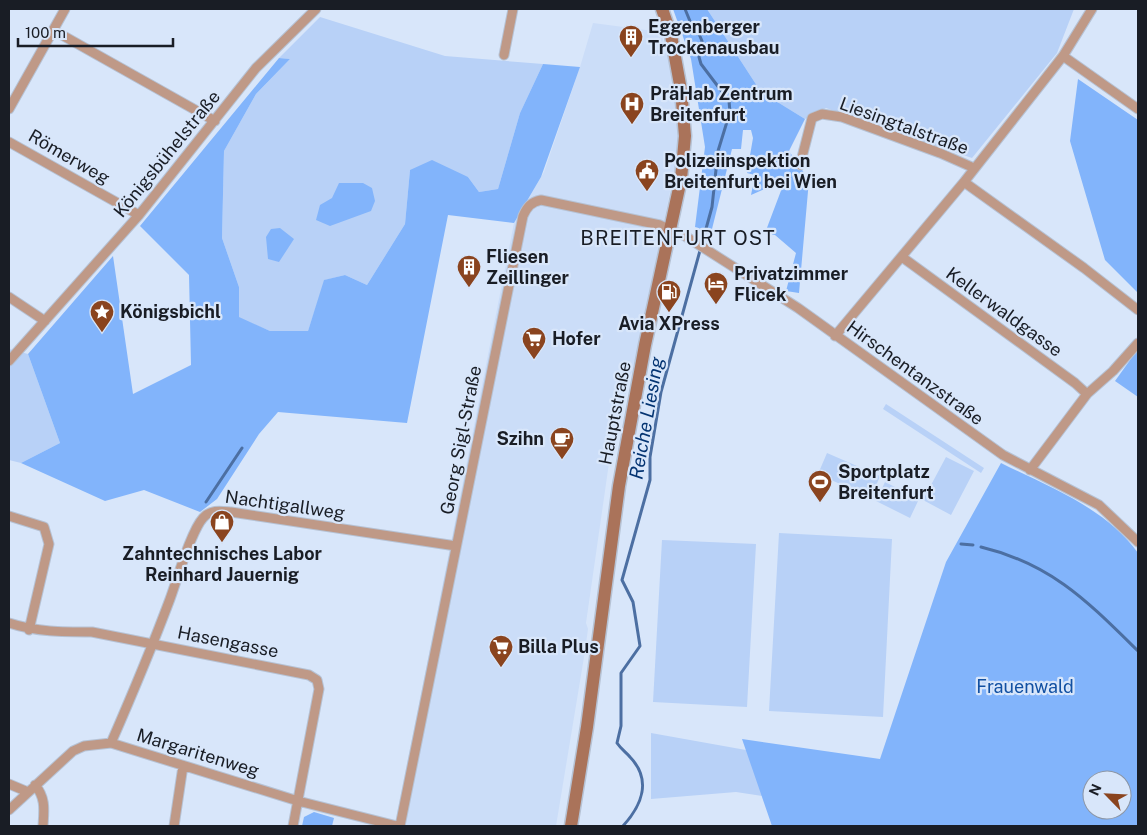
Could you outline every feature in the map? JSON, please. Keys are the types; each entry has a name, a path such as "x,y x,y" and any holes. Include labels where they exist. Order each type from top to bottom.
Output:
{"main road":[{"name":"Hauptstraße","path":"571,826 587,727 619,486 645,345 681,179 684,110 677,62 662,9"}],"street":[{"path":"9,109 65,9"},
{"name":"Königsbühelstraße","path":"9,361 139,216 256,68 316,9"},
{"path":"504,55 513,9"},
{"name":"Liesingtalstraße","path":"835,336 964,182 1063,56 1092,9"},
{"path":"53,30 215,121"},
{"path":"1063,56 1138,109"},
{"name":"Liesingtalstraße","path":"800,165 812,118 822,114 842,117 940,153 974,168"},
{"name":"Römerweg","path":"9,142 139,216"},
{"path":"964,182 1084,268 1138,310"},
{"name":"Georg Sigl-Straße","path":"399,826 523,216 526,209 531,204 541,200 660,225 671,229"},
{"name":"Hirschentanzstraße","path":"671,229 707,249 798,308 997,451 1099,505 1138,542"},
{"name":"Kellerwaldgasse","path":"902,257 1075,383 1087,394"},
{"path":"9,297 45,321"},
{"path":"1030,470 1087,394 1113,371 1138,343"},
{"name":"Nachtigallweg","path":"111,743 154,643 201,520 208,513 215,511 456,546"},
{"path":"9,516 44,527 49,544 29,630"},
{"name":"Hasengasse","path":"9,623 29,630 55,633 92,632 309,675 317,680 319,689 298,801"},
{"name":"Margaritenweg","path":"9,810 73,751 84,746 111,743 298,801 399,826"},
{"path":"174,826 184,766"},
{"path":"9,784 32,788 42,793 45,804 43,826"},
{"path":"293,826 298,801"}],"shaded area":[{"path":"707,9 1074,9 1057,53 972,158 826,108 805,119 761,92"},
{"path":"320,17 445,56 543,64 520,113 498,189 479,192 468,177 410,170 405,224 367,285 345,275 325,280 308,331 270,331 239,318 239,287 222,238 224,151 256,94 290,59 279,58"},
{"path":"593,23 661,32 672,73 678,125 677,156 642,334 611,449 586,623 588,629 585,651 556,826 395,826 514,223 544,172"},
{"path":"9,349 28,354 60,443 21,463 9,460"},
{"path":"886,404 984,468 981,473 883,409"},
{"path":"827,453 880,476 871,498 818,474"},
{"path":"946,457 974,471 951,515 923,500"},
{"path":"885,482 919,499 910,518 876,501"},
{"path":"779,533 892,539 883,717 769,711"},
{"path":"662,540 756,544 747,707 653,702"},
{"path":"651,733 862,771 875,826 797,801 736,792 651,799"}],"green space":[{"path":"673,9 707,9 761,92 805,119 789,151 809,180 799,293 786,291 796,253 775,235 765,233 783,181 751,195 755,175 747,173 753,138 751,130 743,130 741,149 732,149 711,233 695,227 705,147 691,59"},
{"path":"279,58 290,59 256,94 224,151 222,238 239,287 239,317 270,331 308,331 324,280 345,275 367,285 405,224 410,170 432,160 468,177 479,192 498,189 520,113 543,64 580,67 541,177 514,223 448,215 407,423 278,412 259,434 217,499 200,512 144,490 105,501 21,463 60,443 28,354 113,256 133,394 191,365 189,275 140,226"},
{"path":"1078,79 1138,120 1138,293 1105,260 1070,141"},
{"path":"339,183 363,183 372,188 375,201 371,211 330,226 316,220 320,205 332,198"},
{"path":"280,228 294,239 279,262 268,259 266,237 271,229"},
{"path":"1138,349 1138,397 1115,381"},
{"name":"Frauenwald","path":"1001,463 1076,500 1110,523 1125,537 1138,553 1138,826 772,826 742,739 880,759 946,562"},
{"path":"314,812 334,818 332,826 302,826 304,817"}],"waterway":[{"name":"Reiche Liesing","path":"623,826 630,818 639,801 642,783 637,766 617,743 621,726 621,673 640,646 633,602 622,580 650,480 650,457 661,392 712,207 718,151 730,112 729,101 701,64 699,57 702,41 692,26 685,9"},
{"path":"206,502 242,448"},
{"path":"961,544 973,545"},
{"path":"981,547 1006,554 1049,574 1085,601 1138,651"}],"place":[{"name":"Eggenberger Trockenausbau","path":"631,58"},
{"name":"PräHab Zentrum Breitenfurt","path":"632,125"},
{"name":"Polizeiinspektion Breitenfurt bei Wien","path":"647,192"},
{"name":"Fliesen Zeillinger","path":"469,288"},
{"name":"Privatzimmer Flicek","path":"716,305"},
{"name":"Avia XPress","path":"669,313"},
{"name":"Königsbichl","path":"102,333"},
{"name":"Hofer","path":"534,360"},
{"name":"Szihn","path":"562,460"},
{"name":"Sportplatz Breitenfurt","path":"820,503"},
{"name":"Zahntechnisches Labor Reinhard Jauernig","path":"222,543"},
{"name":"Billa Plus","path":"501,668"}],"district":[{"name":"BREITENFURT OST","path":"678,238"}]}
